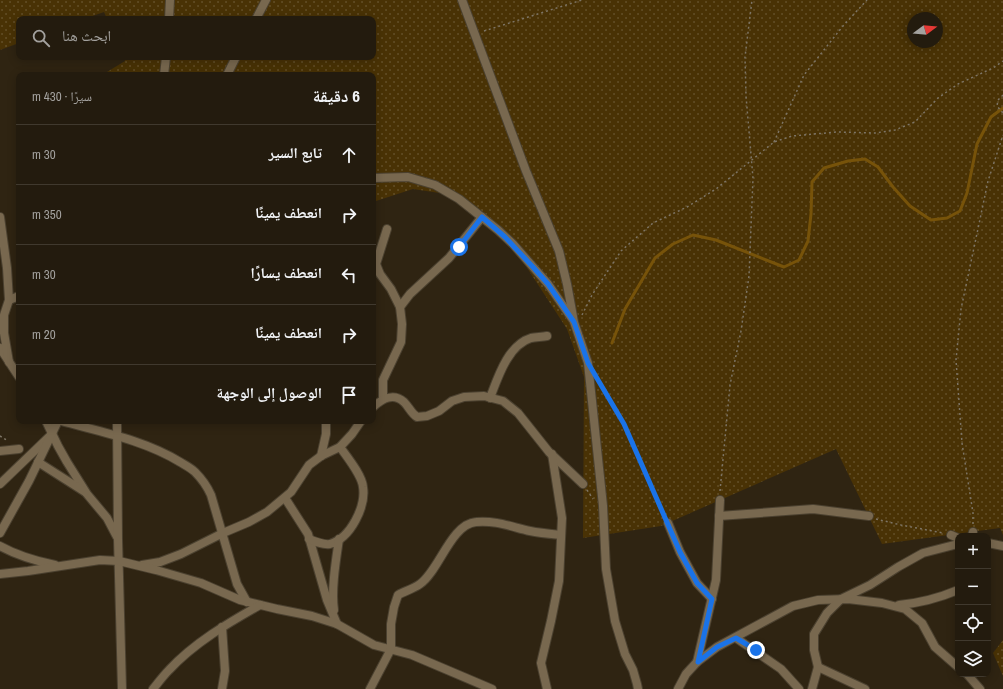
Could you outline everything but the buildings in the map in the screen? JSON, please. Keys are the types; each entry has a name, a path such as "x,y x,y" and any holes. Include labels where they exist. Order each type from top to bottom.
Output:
{"street":[{"path":"169,16 170,0"},
{"path":"258,16 266,0"},
{"path":"462,0 526,171 559,251 575,325 588,363 603,506 606,569 615,621 625,654 638,684 638,689"},
{"path":"164,72 166,60"},
{"path":"228,72 234,60"},
{"path":"376,178 408,177 435,185 459,199 498,230 525,258 548,284 575,325"},
{"path":"0,217 7,268 9,300 4,315 4,333 9,362"},
{"path":"400,307 410,294 449,258 482,217"},
{"path":"383,399 383,380 400,342 402,324 400,307 391,289 380,274 376,264 387,229"},
{"path":"9,300 16,297"},
{"path":"490,398 505,361 518,347 530,338 547,336"},
{"path":"0,348 16,372"},
{"path":"376,405 383,399 393,397 404,402 411,412 417,417 427,416 439,411 452,401 464,396 484,396 503,401 518,413 552,454 583,484"},
{"path":"47,424 58,446 88,494 107,518 118,539"},
{"path":"0,533 57,424"},
{"path":"71,424 117,436 147,446 168,455 194,471 206,484 211,495 237,584 247,602"},
{"path":"117,424 122,689"},
{"path":"321,456 326,434 326,424"},
{"path":"137,565 160,562 181,554 267,512 291,492 309,465 321,456 340,447 359,424"},
{"path":"0,484 51,434"},
{"path":"309,539 320,543 330,544 339,539 349,532 362,508 363,486 354,466 340,447"},
{"path":"0,451 19,449"},
{"path":"547,689 541,663 559,581 562,518 552,454"},
{"path":"38,462 88,494"},
{"path":"285,498 308,534 327,600 336,624"},
{"path":"698,662 716,580 720,500"},
{"path":"719,516 813,509 869,516"},
{"path":"370,689 391,649 391,624 398,595 420,584 436,566 443,552 460,529 474,522 492,521 532,532 561,535"},
{"path":"668,523 680,552 697,583 712,599"},
{"path":"336,624 333,602 339,539"},
{"path":"991,544 1003,546"},
{"path":"812,689 818,667 814,650 814,634 827,613 841,599 870,585 923,553 955,545"},
{"path":"0,546 12,553 36,561 62,566"},
{"path":"0,574 100,560 119,561 137,565 201,583 240,600 277,610 312,616 336,624 374,644 412,655 492,689"},
{"path":"894,606 917,604 955,591"},
{"path":"678,689 686,674 717,647 793,606 818,600 841,599 882,602 905,609 922,623 935,647 955,664"},
{"path":"153,689 170,669 200,643 222,627 260,605"},
{"path":"222,627 225,671 222,689"},
{"path":"736,638 781,669 799,689"},
{"path":"818,667 865,689"},
{"path":"970,677 980,689"}],"path":[{"path":"474,34 582,0"},
{"path":"720,500 730,385 741,331 748,276 753,178 746,96 745,57 752,0"},
{"path":"774,142 804,75 843,26 867,0"},
{"path":"575,325 592,295 621,251 653,223 687,207 716,189 774,142 792,136 837,132 875,133 895,130 915,122 938,98 958,84 993,68 1003,61"},
{"path":"1003,95 998,100 997,106 1003,113"},
{"path":"972,533 973,513 962,443 956,360 961,309 975,240 988,181 1003,135"},
{"path":"599,380 624,424 668,523"},
{"path":"869,516 901,525 931,530 954,536"}],"shaded area":[{"path":"0,0 1003,0 1003,535 1000,528 882,544 836,449 661,526 583,538 584,377 567,329 516,251 446,194 413,189 376,201 376,72 107,72 125,60 376,60 376,16 106,16 104,12 93,16 16,16 16,44 0,50"},
{"path":"1003,640 1003,676 993,653"}],"waterway":[{"path":"612,343 625,309 655,258 673,244 693,235 716,240 784,267 799,260 808,241 812,182 824,168 848,161 865,159 878,167 910,206 931,220 947,218 960,211 967,193 977,144 991,117 1003,108"}],"route":[{"path":"459,247 482,217 513,244 548,284 574,322 588,363 624,424 642,462 680,552 697,583 712,599 698,662 717,647 736,638 756,650"}]}
